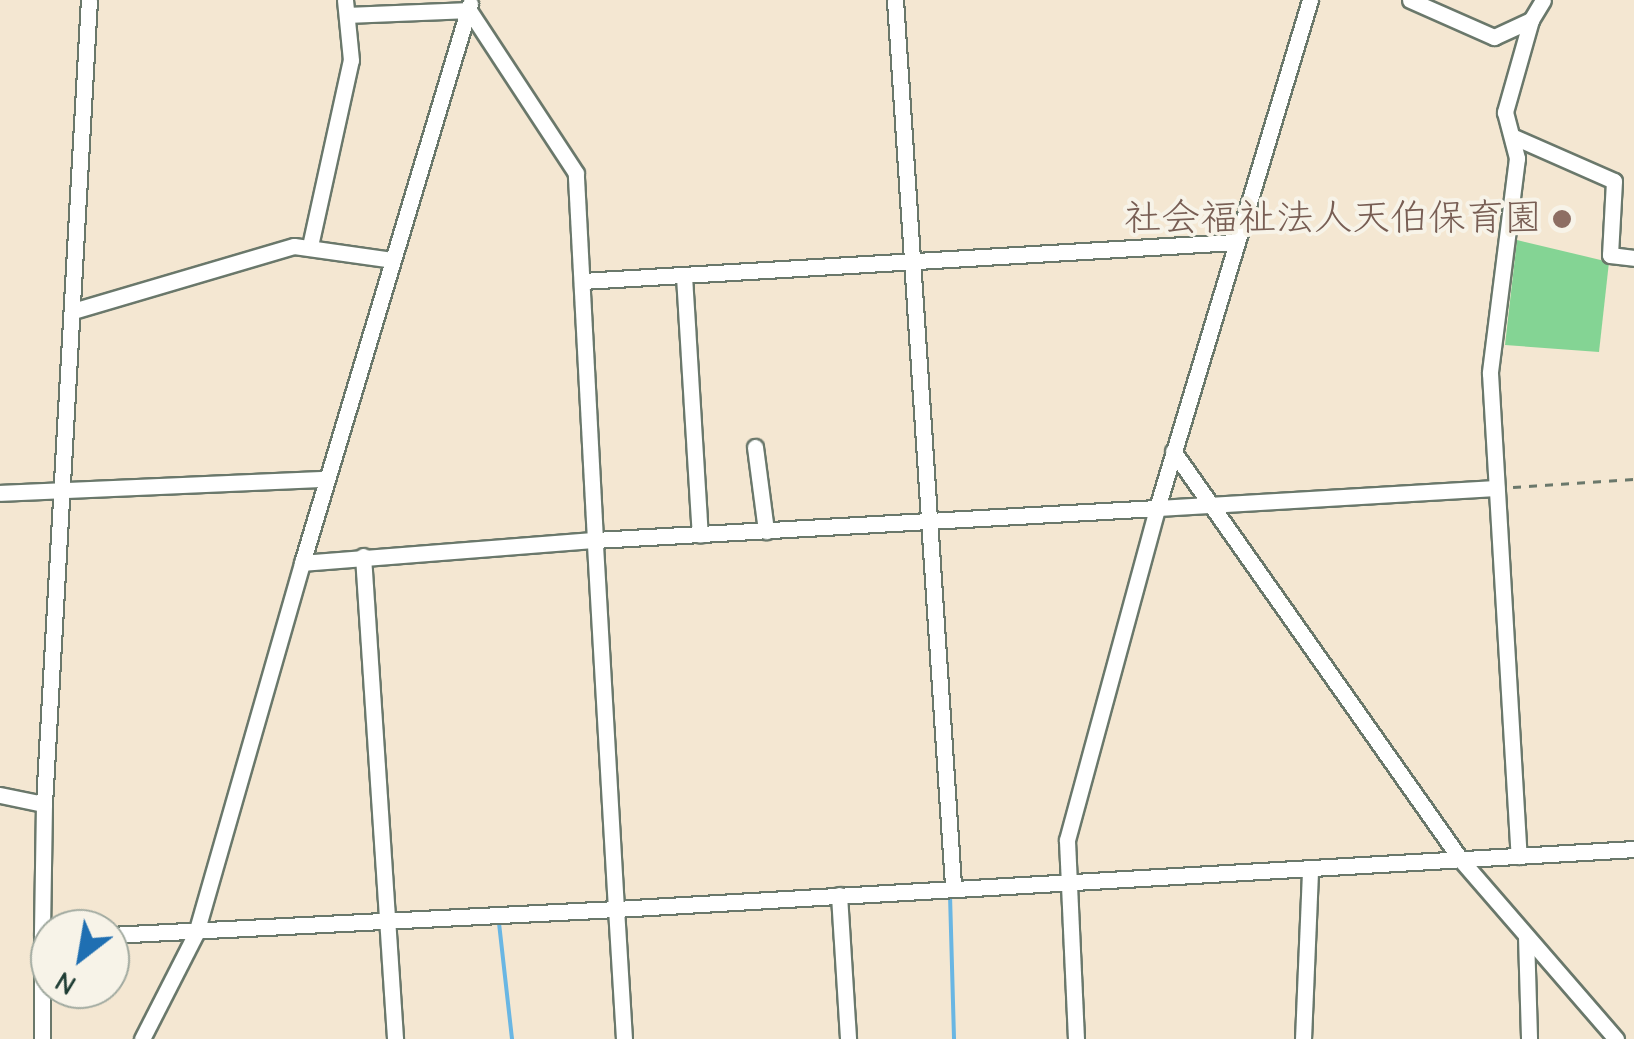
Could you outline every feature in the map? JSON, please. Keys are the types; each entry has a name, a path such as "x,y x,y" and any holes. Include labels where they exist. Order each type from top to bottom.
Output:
{"street":[{"path":"46,909 44,804 89,0"},
{"path":"895,0 954,886"},
{"path":"1076,1039 1067,840 1156,508 1310,0"},
{"path":"1410,0 1494,37 1531,20"},
{"path":"1519,856 1490,373 1514,137 1505,112 1531,20 1543,0"},
{"path":"310,246 351,60 346,8 470,5"},
{"path":"142,1039 196,934 326,479 470,5"},
{"path":"470,5 576,173 624,1039"},
{"path":"1514,137 1614,181 1610,255 1634,258"},
{"path":"582,281 1234,242"},
{"path":"73,311 310,246 392,260"},
{"path":"684,276 700,535"},
{"path":"755,447 766,531"},
{"path":"1173,451 1207,505 1461,860 1616,1039"},
{"path":"0,492 61,497 326,479"},
{"path":"302,563 595,540 1496,488"},
{"path":"363,556 395,1039"},
{"path":"0,795 44,804"},
{"path":"130,935 1634,849"},
{"path":"1303,1039 1310,869"},
{"path":"839,895 848,1039"},
{"path":"1526,936 1530,1039"},
{"path":"42,1039 43,1009"}],"path":[{"path":"1496,488 1634,480"}],"green space":[{"path":"1517,240 1609,262 1599,352 1505,345"}],"waterway":[{"path":"950,895 954,1039"},
{"path":"499,923 512,1039"}],"place":[{"name":"社会福祉法人天伯保育園","path":"1562,219"}]}
